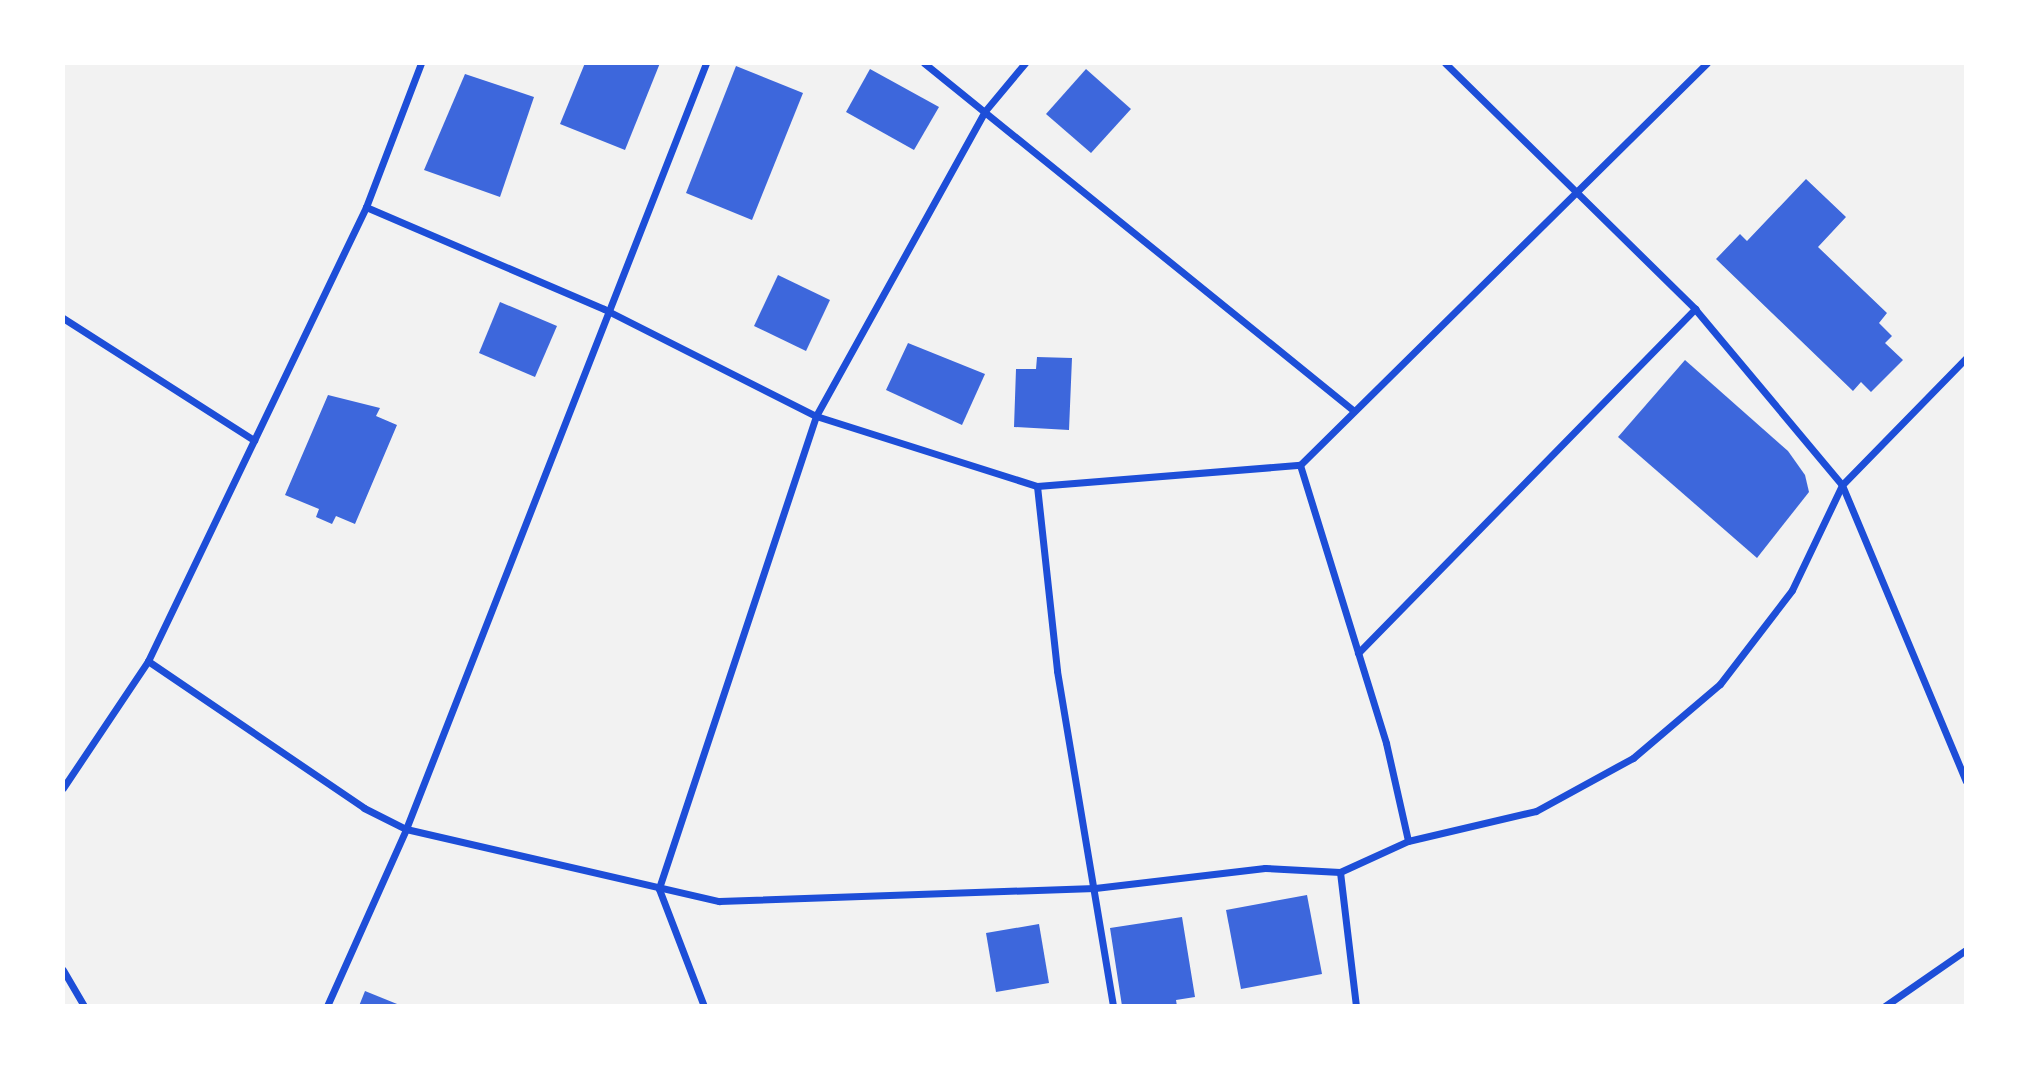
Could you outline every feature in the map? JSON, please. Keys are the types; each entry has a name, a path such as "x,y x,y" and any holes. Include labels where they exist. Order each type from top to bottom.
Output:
{"street":[{"path":"63,788 148,661 366,207 421,63"},
{"path":"327,1006 406,829 604,309 706,63"},
{"path":"924,63 1354,411"},
{"path":"704,1006 659,889 816,416 985,111 1025,63"},
{"path":"1445,63 1577,189 1695,309 1842,485 1966,781"},
{"path":"366,207 604,309 816,416 1037,486 1300,465 1707,63"},
{"path":"1358,653 1695,309"},
{"path":"63,318 254,440"},
{"path":"148,661 364,808 406,829 719,901 1095,888 1265,868 1340,872 1408,841 1536,811 1633,758 1728,673 1792,590 1842,485 1966,358"},
{"path":"1300,465 1358,653 1408,841"},
{"path":"1037,486 1057,671 1114,1006"},
{"path":"1340,872 1356,1006"},
{"path":"1885,1006 1966,950"},
{"path":"63,971 84,1006"}],"building":[{"path":"585,63 660,63 625,150 560,124"},
{"path":"736,66 803,93 752,220 686,193"},
{"path":"870,69 939,107 914,150 846,112"},
{"path":"1086,69 1131,109 1091,153 1046,114"},
{"path":"465,74 534,97 500,197 424,170"},
{"path":"1806,179 1846,217 1818,247 1887,313 1879,323 1892,336 1885,343 1903,360 1871,392 1861,382 1853,391 1716,259 1740,234 1747,241"},
{"path":"778,275 830,300 806,351 754,326"},
{"path":"500,302 557,326 535,377 479,353"},
{"path":"908,343 985,374 962,425 886,390"},
{"path":"1037,357 1072,358 1069,430 1014,427 1016,369 1036,369"},
{"path":"1685,360 1788,451 1805,475 1809,492 1757,558 1618,437"},
{"path":"328,395 380,408 376,416 397,425 355,524 336,516 332,524 316,517 319,509 285,495"},
{"path":"1307,895 1322,974 1241,989 1226,910"},
{"path":"1182,917 1195,997 1176,1000 1177,1006 1122,1006 1110,928"},
{"path":"1039,924 1049,983 996,992 986,933"},
{"path":"365,991 402,1006 359,1006"}]}
